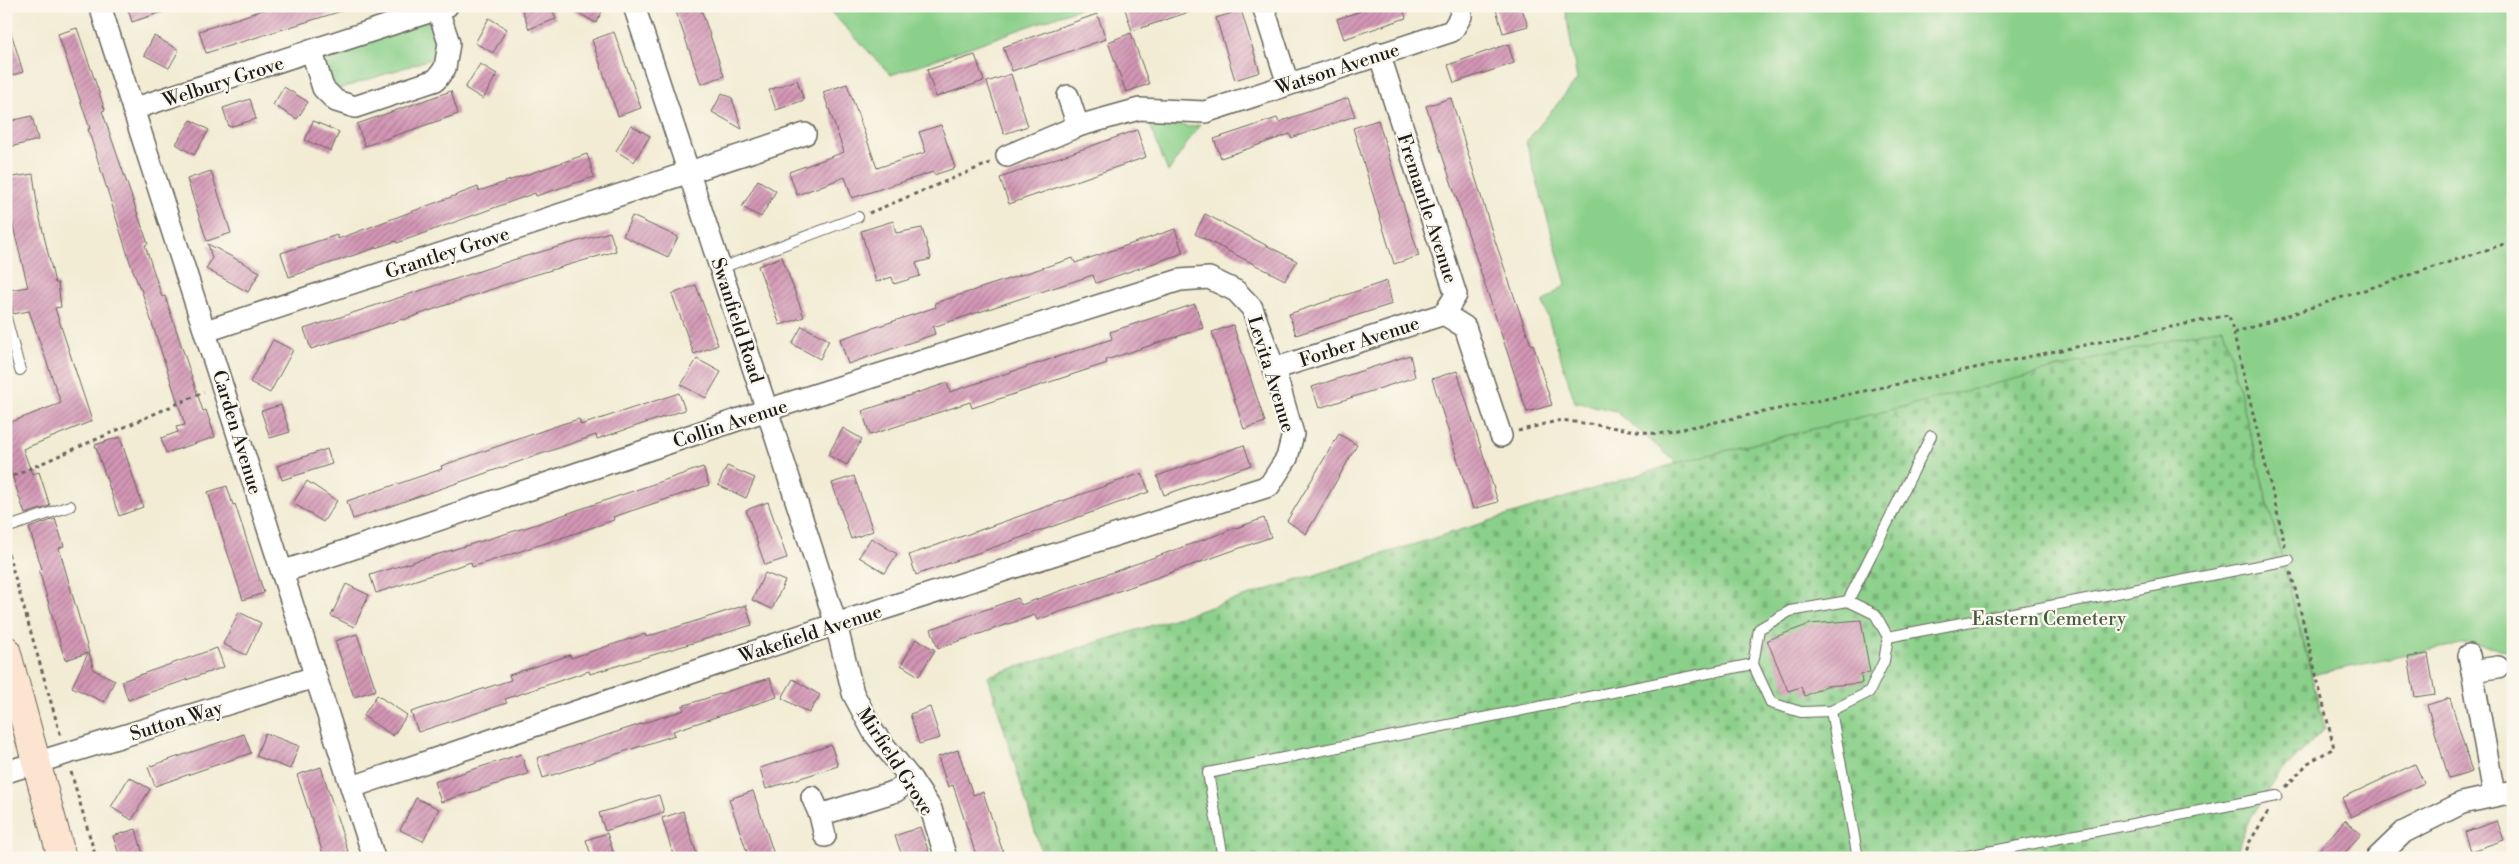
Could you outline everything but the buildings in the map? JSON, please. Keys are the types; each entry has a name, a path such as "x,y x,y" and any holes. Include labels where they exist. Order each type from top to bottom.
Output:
{"street":[{"name":"Carden Avenue","path":"100,6 374,858"},
{"name":"Swanfield Road","path":"634,6 836,624 854,693"},
{"path":"1263,6 1288,84"},
{"name":"Welbury Grove","path":"133,109 442,8 449,44 445,68 436,80 355,107 336,101 323,88 312,52"},
{"name":"Watson Avenue","path":"1078,126 1139,109 1205,112 1452,31 1461,11"},
{"name":"Fremantle Avenue","path":"1379,54 1456,295 1444,314 1465,327 1501,436"},
{"path":"1007,156 1078,126 1068,96"},
{"name":"Grantley Grove","path":"206,331 805,134"},
{"name":"Levita Avenue","path":"1180,280 1209,278 1236,291 1252,308 1274,369 1293,434 1287,458 1270,486"},
{"name":"Collin Avenue","path":"282,572 767,410 1180,280"},
{"name":"Forber Avenue","path":"1274,369 1444,314"},
{"name":"Wakefield Avenue","path":"352,787 836,624 1270,486"},
{"path":"6,650 62,858"},
{"path":"2377,858 2404,832 2462,803 2503,793 2470,663 2498,667"},
{"name":"Sutton Way","path":"6,772 315,677"},
{"name":"Mirfield Grove","path":"854,693 874,733 911,779 931,809 946,858"},
{"path":"819,816 896,790 911,779"}],"lane":[{"path":"721,268 858,217"},
{"path":"6,318 20,370"},
{"path":"1848,602 1932,436"},
{"path":"6,528 70,506"},
{"path":"1888,637 2289,560"},
{"path":"1848,602 1874,614 1888,637 1884,661 1869,692 1831,711 1801,712 1771,702 1753,664 1759,628 1790,611 1848,602"},
{"path":"1223,858 1208,773 1753,664"},
{"path":"1831,711 1858,858"},
{"path":"1957,858 2278,796"}],"path":[{"path":"858,217 1007,156"},
{"path":"2234,333 2513,241"},
{"path":"1501,436 1562,420 1658,434 2229,315 2334,748 2308,762 2278,796 2249,842 2244,858"},
{"path":"6,479 223,384"},
{"path":"6,546 96,858"}],"green space":[{"path":"825,6 1086,6 891,75"},
{"path":"1565,6 2513,6 2513,651 2465,643 2312,675 2223,328 1677,463 1616,411 1575,402 1543,302 1566,284 1526,142 1577,80"},
{"path":"428,19 440,56 333,91 321,54"},
{"path":"1147,117 1190,127 1200,124 1168,172"},
{"name":"Eastern Cemetery","path":"2223,327 2325,728 2278,776 2248,822 2233,858 1043,858 988,676 1677,463"}]}
